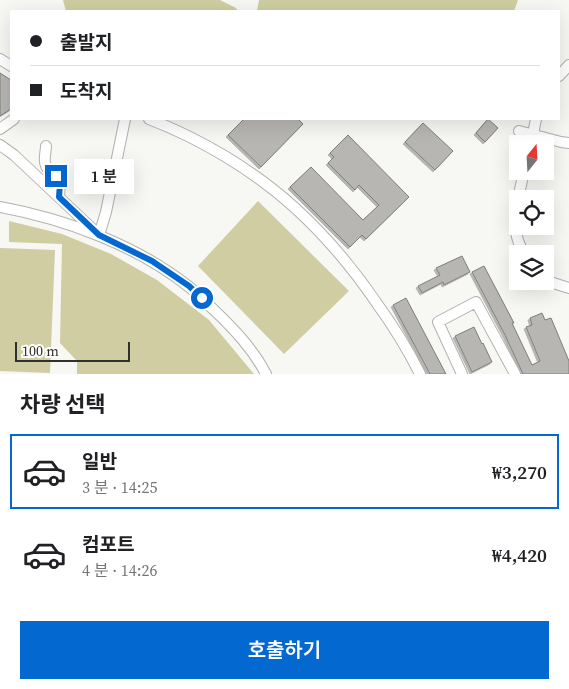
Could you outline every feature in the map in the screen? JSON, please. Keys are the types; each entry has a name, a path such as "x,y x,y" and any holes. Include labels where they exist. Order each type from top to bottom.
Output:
{"street":[{"path":"560,75 569,65"},
{"path":"0,129 13,120"},
{"path":"99,235 106,212 125,120"},
{"path":"152,120 200,142 235,163 267,185 295,208 348,264 393,326 420,374"},
{"path":"533,135 536,120"},
{"path":"519,131 526,135"},
{"path":"554,141 569,143"},
{"path":"0,145 14,155 99,235"},
{"path":"46,146 46,166 59,181 59,197"},
{"path":"0,207 49,218 99,235 152,261 189,286 227,322 258,360 266,374"},
{"path":"554,283 569,288"},
{"path":"462,374 438,322 476,302 516,374"}],"shaded area":[{"path":"63,0 220,0 237,10 66,10"},
{"path":"259,0 518,0 514,10 257,10"},
{"path":"258,201 349,291 284,354 198,266"},
{"path":"9,221 62,234 111,254 157,280 209,320 254,374 77,374 77,361 60,343 62,244 9,242"},
{"path":"0,248 55,250 50,373 0,371"}],"building":[{"path":"0,73 10,79 10,110 0,116"},
{"path":"243,120 299,120 303,124 261,167 228,135"},
{"path":"487,120 498,128 485,142 476,133"},
{"path":"423,123 453,151 435,170 405,142"},
{"path":"348,135 409,197 366,239 362,235 350,247 290,187 311,167 363,220 379,205 359,185 355,190 328,163 334,157 330,153"},
{"path":"462,256 470,272 444,285 443,282 422,293 418,286 440,275 436,268"},
{"path":"484,266 514,323 512,323 532,365 540,361 526,327 532,325 530,318 542,313 545,320 551,318 569,361 569,374 523,374 472,272"},
{"path":"406,298 446,374 430,374 393,305"},
{"path":"474,327 492,362 472,372 455,336"}],"route":[{"path":"56,176 60,184 59,197 99,235 152,261 189,286 202,298"}]}
